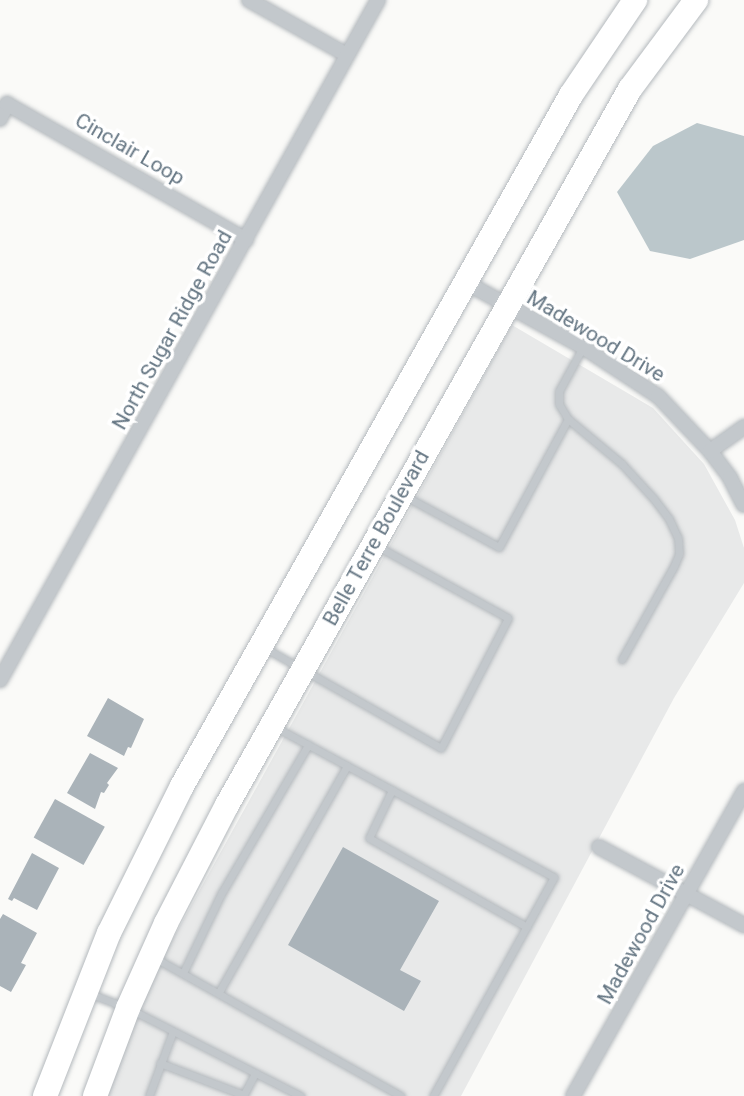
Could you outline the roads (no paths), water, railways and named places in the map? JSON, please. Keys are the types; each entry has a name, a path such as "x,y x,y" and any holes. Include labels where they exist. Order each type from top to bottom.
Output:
{"highway":[{"path":"47,1093 84,992 156,836 571,94 635,0"},
{"name":"Belle Terre Boulevard","path":"96,1094 128,1008 196,862 271,725 630,89 696,0"}],"street":[{"path":"249,0 347,55"},
{"name":"North Sugar Ridge Road","path":"0,680 378,0"},
{"name":"Cinclair Loop","path":"0,119 7,103 246,240"},
{"name":"Madewood Drive","path":"465,282 583,347 658,396 710,451 730,478 744,505"},
{"path":"710,451 744,427"},
{"name":"Madewood Drive","path":"573,1096 744,791"},
{"path":"599,847 744,925"}],"lane":[{"path":"583,347 559,391 559,404 568,419 622,464 654,499 669,519 678,538 678,554 674,566 622,659"},
{"path":"401,494 499,547 568,419"},
{"path":"261,646 441,748 508,618 373,544"},
{"path":"271,725 554,877 433,1096"},
{"path":"183,973 221,894 308,745"},
{"path":"219,992 347,766"},
{"path":"392,790 369,838 527,927"},
{"path":"152,956 401,1096"},
{"path":"84,992 128,1008 301,1096"},
{"path":"149,1096 173,1031"},
{"path":"160,1063 244,1096 255,1073"}]}
